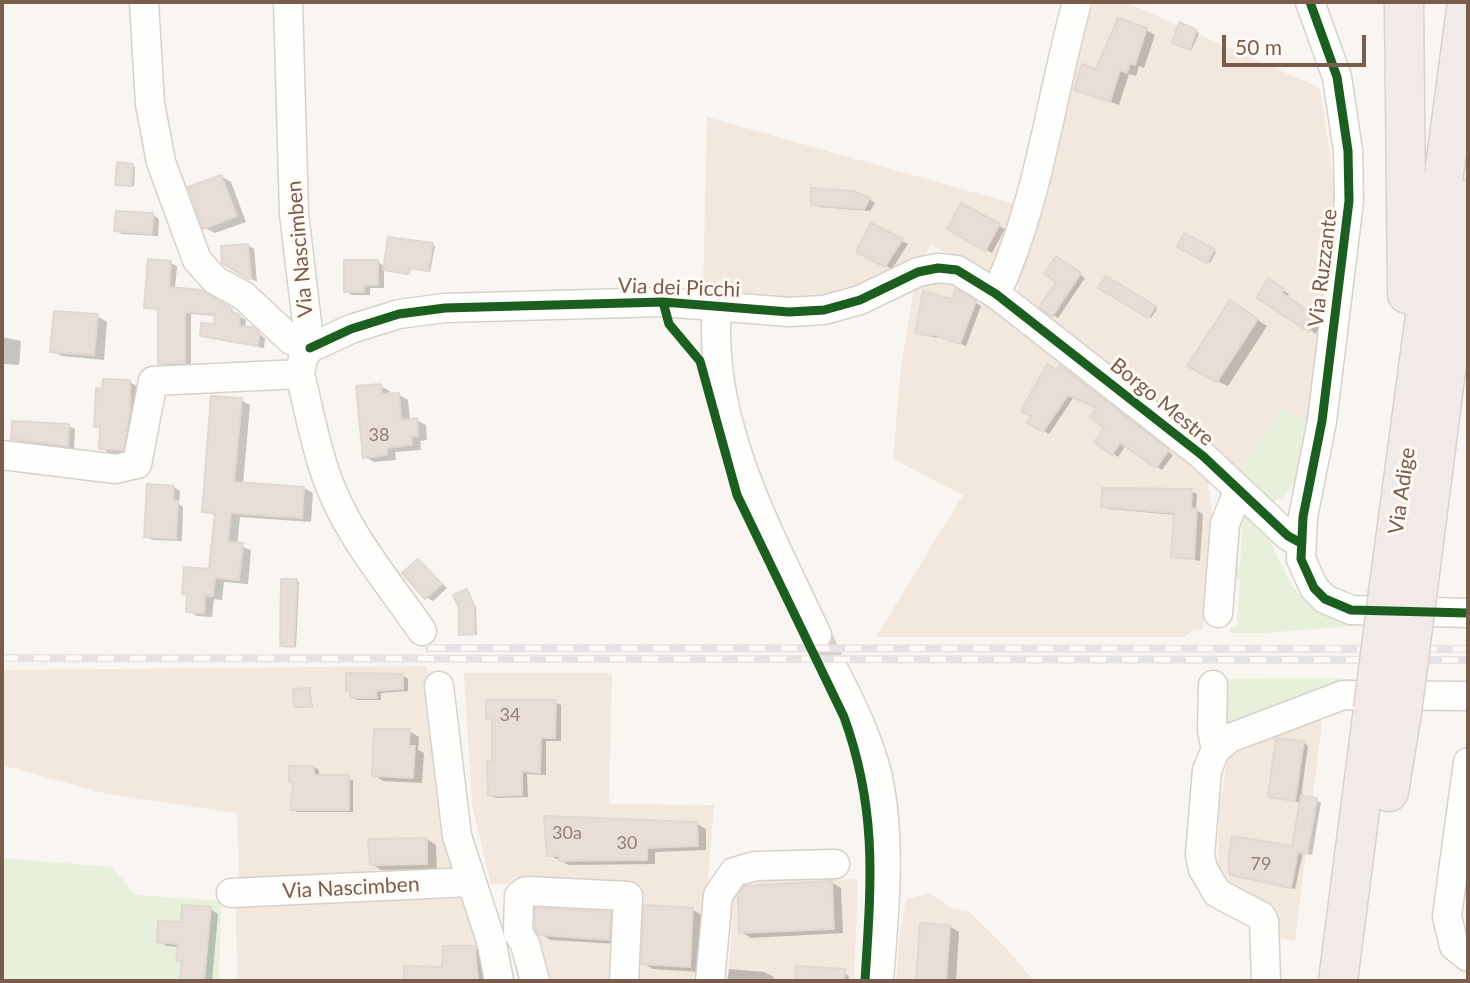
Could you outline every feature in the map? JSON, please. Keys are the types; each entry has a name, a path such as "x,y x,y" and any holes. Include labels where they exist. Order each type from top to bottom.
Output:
{"highway":[{"path":"1395,539 1387,483 1408,261 1404,2"},
{"name":"Via Adige","path":"1403,594 1395,539 1467,2"},
{"name":"Via Adige","path":"1338,981 1388,711 1403,594 1468,199"},
{"name":"Via Adige","path":"1365,981 1395,744 1388,711"}],"street":[{"path":"2,455 116,469 137,464 153,381 305,361 291,340 244,296 215,279 197,260 161,162 150,104 144,2"},
{"name":"Via Nascimben","path":"288,2 294,214 305,361 324,471 363,548 422,631"},
{"path":"996,294 1027,213 1077,2"},
{"name":"Via Ruzzante","path":"1310,2 1330,53 1342,99 1348,151 1349,201 1322,421 1301,542 1306,575 1314,588 1337,606 1372,613 1468,613"},
{"name":"Via dei Picchi","path":"305,361 351,329 399,314 445,308 607,302 789,312 824,310 860,300 918,272 938,268 957,270 996,294"},
{"name":"Borgo Mestre","path":"996,294 1203,456 1288,536 1301,542"},
{"path":"717,306 717,369 735,446 771,535 817,635"},
{"path":"1218,613 1225,524 1238,491"},
{"path":"835,672 868,743 882,802 885,884 879,981"},
{"path":"1213,685 1212,731 1216,749"},
{"path":"439,686 453,811 471,882 492,944 499,981"},
{"path":"1266,981 1264,921 1261,916 1217,893 1203,869 1200,855 1206,770 1216,749 1230,738 1343,695 1468,696"},
{"path":"1468,762 1447,916 1454,946 1468,957"},
{"path":"710,981 718,895 734,872 755,866 835,864"},
{"name":"Via Nascimben","path":"231,893 471,882"},
{"path":"535,981 525,944 517,933 519,896 526,891 628,896 624,981"}],"shaded area":[{"path":"1094,2 1125,2 1320,88 1334,183 1334,207 1309,424 1239,473 1190,428 1023,304 1018,297 1018,282 1052,174 1077,57"},
{"path":"707,117 1022,206 990,277 931,245 921,260 842,295 806,300 703,290"},
{"path":"926,279 963,281 1207,476 1212,514 1203,629 1194,630 1184,637 876,637 963,495 893,459 901,367 915,283"},
{"path":"427,666 459,876 239,883 237,813 107,794 2,765 2,670"},
{"path":"464,673 612,673 609,804 714,805 699,981 518,981 508,930 510,884 491,884 472,805"},
{"path":"1323,713 1295,941 1280,938 1277,912 1227,886 1218,865 1219,809 1228,757"},
{"path":"835,870 838,880 858,879 854,981 728,981 733,896 741,878"},
{"path":"455,891 465,897 488,981 237,981 236,901"},
{"path":"929,893 953,909 968,911 1005,947 1034,981 896,981 900,931 906,900"}],"green space":[{"path":"1284,406 1309,424 1300,469 1295,480 1290,490 1273,502 1267,500 1239,473"},
{"path":"1245,513 1263,528 1291,584 1303,600 1328,614 1366,625 1229,633 1230,628 1237,626 1240,579 1229,577 1231,567 1240,566 1242,529 1232,529 1234,518"},
{"path":"1219,679 1355,680 1350,686 1319,690 1275,705 1237,724 1218,722"},
{"path":"2,858 112,867 135,895 221,901 219,981 2,981"}],"building":[{"path":"1118,18 1147,28 1135,65 1130,63 1127,73 1120,70 1110,102 1074,90 1082,64 1096,69"},
{"path":"1179,22 1197,30 1190,50 1172,43"},
{"path":"117,162 133,164 131,186 115,185"},
{"path":"221,175 237,216 203,229 188,187"},
{"path":"811,188 853,191 870,198 864,209 811,205"},
{"path":"961,203 1000,224 985,251 947,229"},
{"path":"116,211 153,213 152,234 114,231"},
{"path":"871,223 903,239 885,267 856,252"},
{"path":"1184,233 1215,249 1207,263 1177,247"},
{"path":"388,237 433,243 428,271 409,268 408,274 383,270"},
{"path":"248,244 251,279 222,263 221,246"},
{"path":"1056,256 1081,273 1052,317 1039,307 1056,282 1044,274"},
{"path":"148,259 171,261 169,287 201,290 240,315 239,326 253,327 259,333 258,346 200,336 201,323 214,324 215,314 185,312 185,363 158,364 158,309 144,308"},
{"path":"344,260 378,260 378,285 364,285 364,292 344,292"},
{"path":"1106,276 1156,306 1148,318 1098,288"},
{"path":"1268,278 1284,289 1282,293 1317,317 1309,332 1257,298"},
{"path":"956,289 976,301 960,344 932,334 915,333 923,291 952,299"},
{"path":"1230,300 1258,319 1217,382 1187,366"},
{"path":"54,311 98,314 94,355 50,352"},
{"path":"1047,364 1057,370 1059,365 1169,450 1156,468 1120,443 1112,455 1094,442 1104,428 1090,417 1097,408 1068,395 1043,432 1027,423 1031,416 1021,411"},
{"path":"103,379 130,380 130,411 123,450 99,449 100,427 94,427 96,388 102,389"},
{"path":"381,384 382,394 399,393 401,420 417,418 418,436 411,436 412,445 386,448 387,455 363,458 356,386"},
{"path":"211,396 242,398 234,482 304,487 302,518 231,513 228,542 243,543 239,580 215,578 213,596 205,595 204,613 186,612 187,594 182,594 184,567 209,569 215,513 202,512"},
{"path":"12,421 69,424 68,446 11,439"},
{"path":"147,484 174,486 173,501 178,501 176,539 144,537"},
{"path":"1102,488 1192,489 1191,508 1197,509 1194,559 1171,557 1174,513 1101,507"},
{"path":"418,559 442,584 425,599 402,573"},
{"path":"281,579 297,579 294,647 280,646"},
{"path":"467,589 474,605 475,634 459,635 459,608 453,595"},
{"path":"346,673 403,674 403,689 376,691 377,698 350,698 350,691 346,691"},
{"path":"310,688 311,707 294,707 293,689"},
{"path":"486,700 556,700 555,738 541,738 540,773 522,771 522,795 488,796 487,761 492,761 492,718 486,719"},
{"path":"374,729 410,729 409,746 415,746 413,778 372,776"},
{"path":"1276,738 1304,741 1295,801 1268,797"},
{"path":"289,766 314,766 314,775 349,775 349,810 290,810 293,782 289,782"},
{"path":"1301,795 1317,798 1307,854 1298,852 1291,888 1230,875 1228,863 1232,836 1292,846"},
{"path":"544,816 697,822 698,846 647,848 647,860 559,861 559,856 547,856"},
{"path":"427,838 427,864 370,865 368,839"},
{"path":"832,881 834,929 739,933 738,896 744,886"},
{"path":"182,905 211,907 204,981 180,981 182,961 176,961 178,944 157,942 158,921 181,922"},
{"path":"644,905 693,908 690,967 641,964"},
{"path":"535,908 611,912 609,940 539,935 535,928"},
{"path":"920,923 950,925 946,981 916,981"},
{"path":"443,946 475,946 478,981 404,981 404,966 442,967"},
{"path":"796,966 845,969 844,981 795,981"}],"tunnel":[{"path":"817,635 835,672"}],"railway":[{"path":"429,648 1468,649"},
{"path":"2,658 1468,660"}],"cycle path":[{"path":"1310,2 1337,77 1348,151 1349,201 1322,421 1303,517 1301,559 1314,588 1325,599 1351,610 1468,613"},
{"path":"310,348 351,329 399,314 445,308 663,302 789,312 824,310 860,300 918,272 938,268 957,270 996,294 1203,456 1288,536 1301,543"},
{"path":"663,302 669,324 700,361 737,495 844,717 855,751 870,848 865,981"}]}
